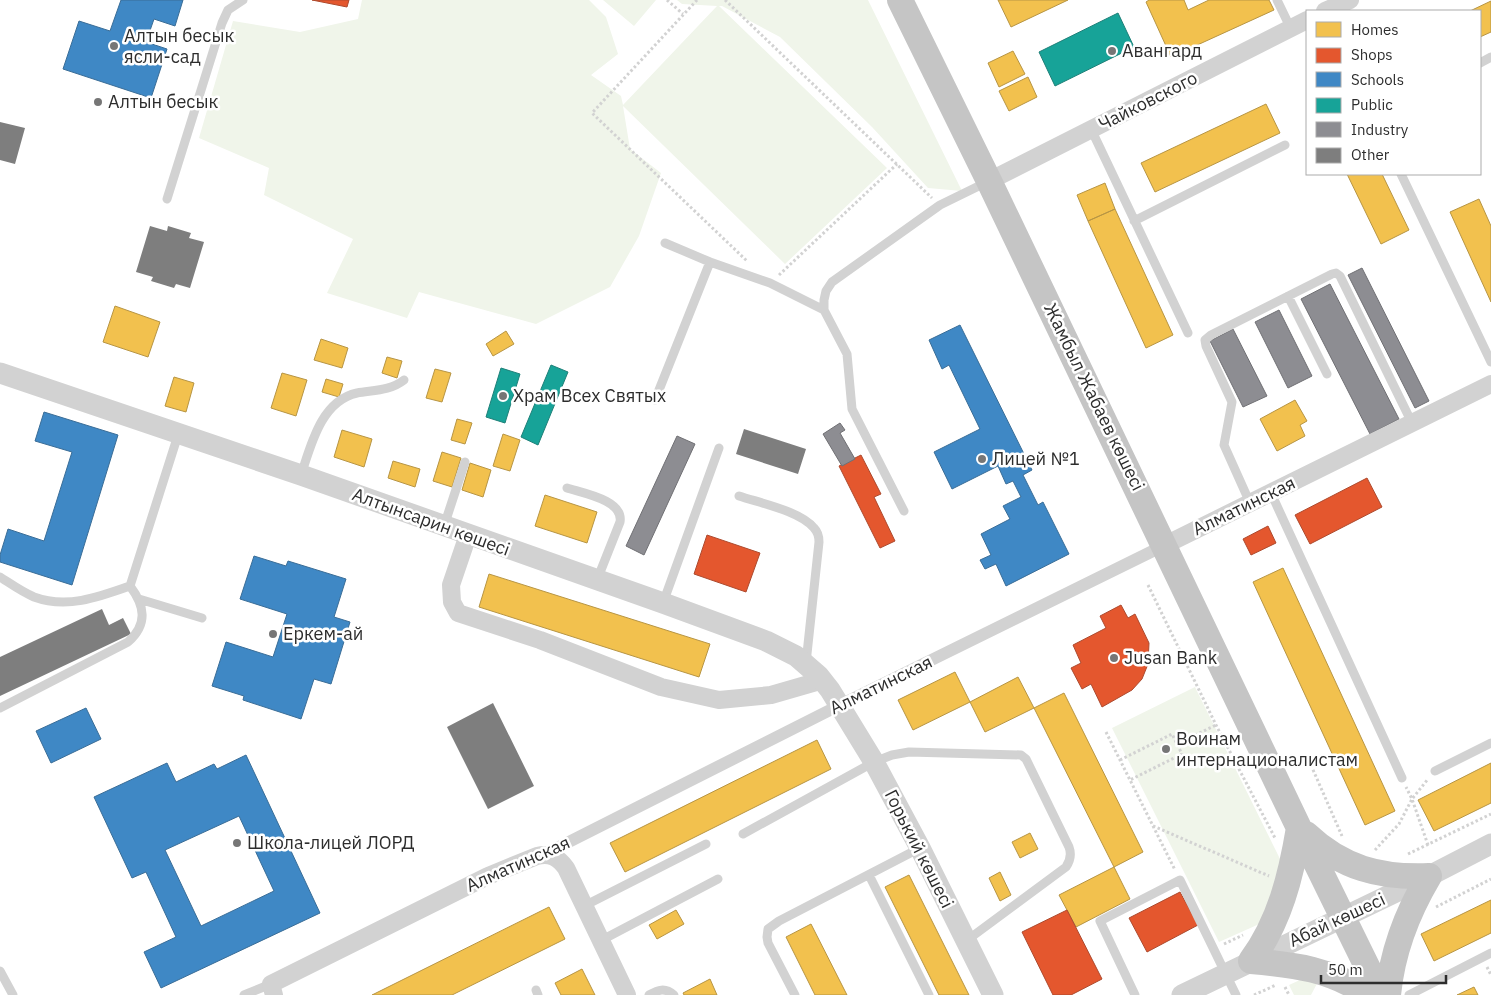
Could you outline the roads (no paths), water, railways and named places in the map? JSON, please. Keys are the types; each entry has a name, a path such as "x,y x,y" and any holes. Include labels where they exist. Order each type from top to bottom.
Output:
{"main road":[{"name":"Жамбыл Жабаев көшесі","path":"900,0 1381,995"},
{"path":"1300,828 1315,843 1334,856 1356,867 1371,872 1406,877 1429,876"},
{"path":"1251,961 1264,943 1276,919 1290,878 1300,828"},
{"path":"1388,995 1400,937 1417,896 1429,876"},
{"path":"1251,961 1293,965 1326,972 1368,995"}],"street":[{"path":"1327,10 1350,0"},
{"name":"Чайковского","path":"989,181 1306,20"},
{"name":"Алтынсарин көшесі","path":"0,373 178,435 301,475 662,603 766,642 796,656 806,663 823,680 840,705"},
{"name":"Алматинская","path":"272,990 488,876 545,854 840,705 1491,384"},
{"path":"468,535 451,585 452,602 458,613 540,640 662,687 719,700 771,696 823,680"},
{"name":"Горький көшесі","path":"840,705 874,762 920,848 992,995"},
{"name":"Абай көшесі","path":"1182,995 1429,876 1491,844"},
{"path":"545,854 555,857 560,861 627,995"}],"lane":[{"path":"167,199 222,23 228,10 243,0"},
{"path":"1277,0 1291,28"},
{"path":"1091,129 1188,333"},
{"path":"1134,221 1285,144"},
{"path":"1401,175 1491,362"},
{"path":"904,511 852,409 847,354 824,310 826,290 832,282 940,205 989,181"},
{"path":"665,243 710,262 770,283 824,310"},
{"path":"654,400 710,262"},
{"path":"1250,503 1224,445 1232,402 1205,340 1211,335 1332,274 1338,274 1412,423"},
{"path":"1288,296 1327,374"},
{"path":"301,475 316,431 331,409 351,395 390,388 404,380"},
{"path":"130,586 178,435"},
{"path":"662,603 719,448"},
{"path":"444,526 465,462"},
{"path":"567,488 606,501 615,506 620,514 620,522 596,580"},
{"path":"1271,492 1402,778"},
{"path":"739,496 796,515 810,523 817,532 819,542 806,663"},
{"path":"0,577 34,596 60,602 86,600 130,586"},
{"path":"0,708 128,642 136,634 141,624 142,612 139,599 130,586"},
{"path":"139,599 202,618"},
{"path":"1435,770 1491,743"},
{"path":"743,834 874,762 892,755 909,752 1021,755 1026,759 1069,847 1070,860 1066,867 966,941"},
{"path":"584,906 706,844"},
{"path":"795,995 768,943 768,929 779,921 920,848"},
{"path":"869,875 929,995"},
{"path":"600,941 718,879"},
{"path":"1135,995 1100,921 1180,880 1236,995"},
{"path":"1410,995 1491,953"},
{"path":"0,971 13,995"},
{"path":"244,995 272,990"},
{"path":"649,995 662,990 669,991 674,995"}],"place":[{"name":"Алтын бесык ясли-сад","path":"114,46"},
{"name":"Авангард","path":"1112,51"},
{"name":"Алтын бесык","path":"98,102"},
{"name":"Храм Всех Святых","path":"503,396"},
{"name":"Лицей №1","path":"982,459"},
{"name":"Еркем-ай","path":"273,634"},
{"name":"Jusan Bank","path":"1114,658"},
{"name":"Воинам интернационалистам","path":"1166,749"},
{"name":"Школа-лицей ЛОРД","path":"237,843"}]}
